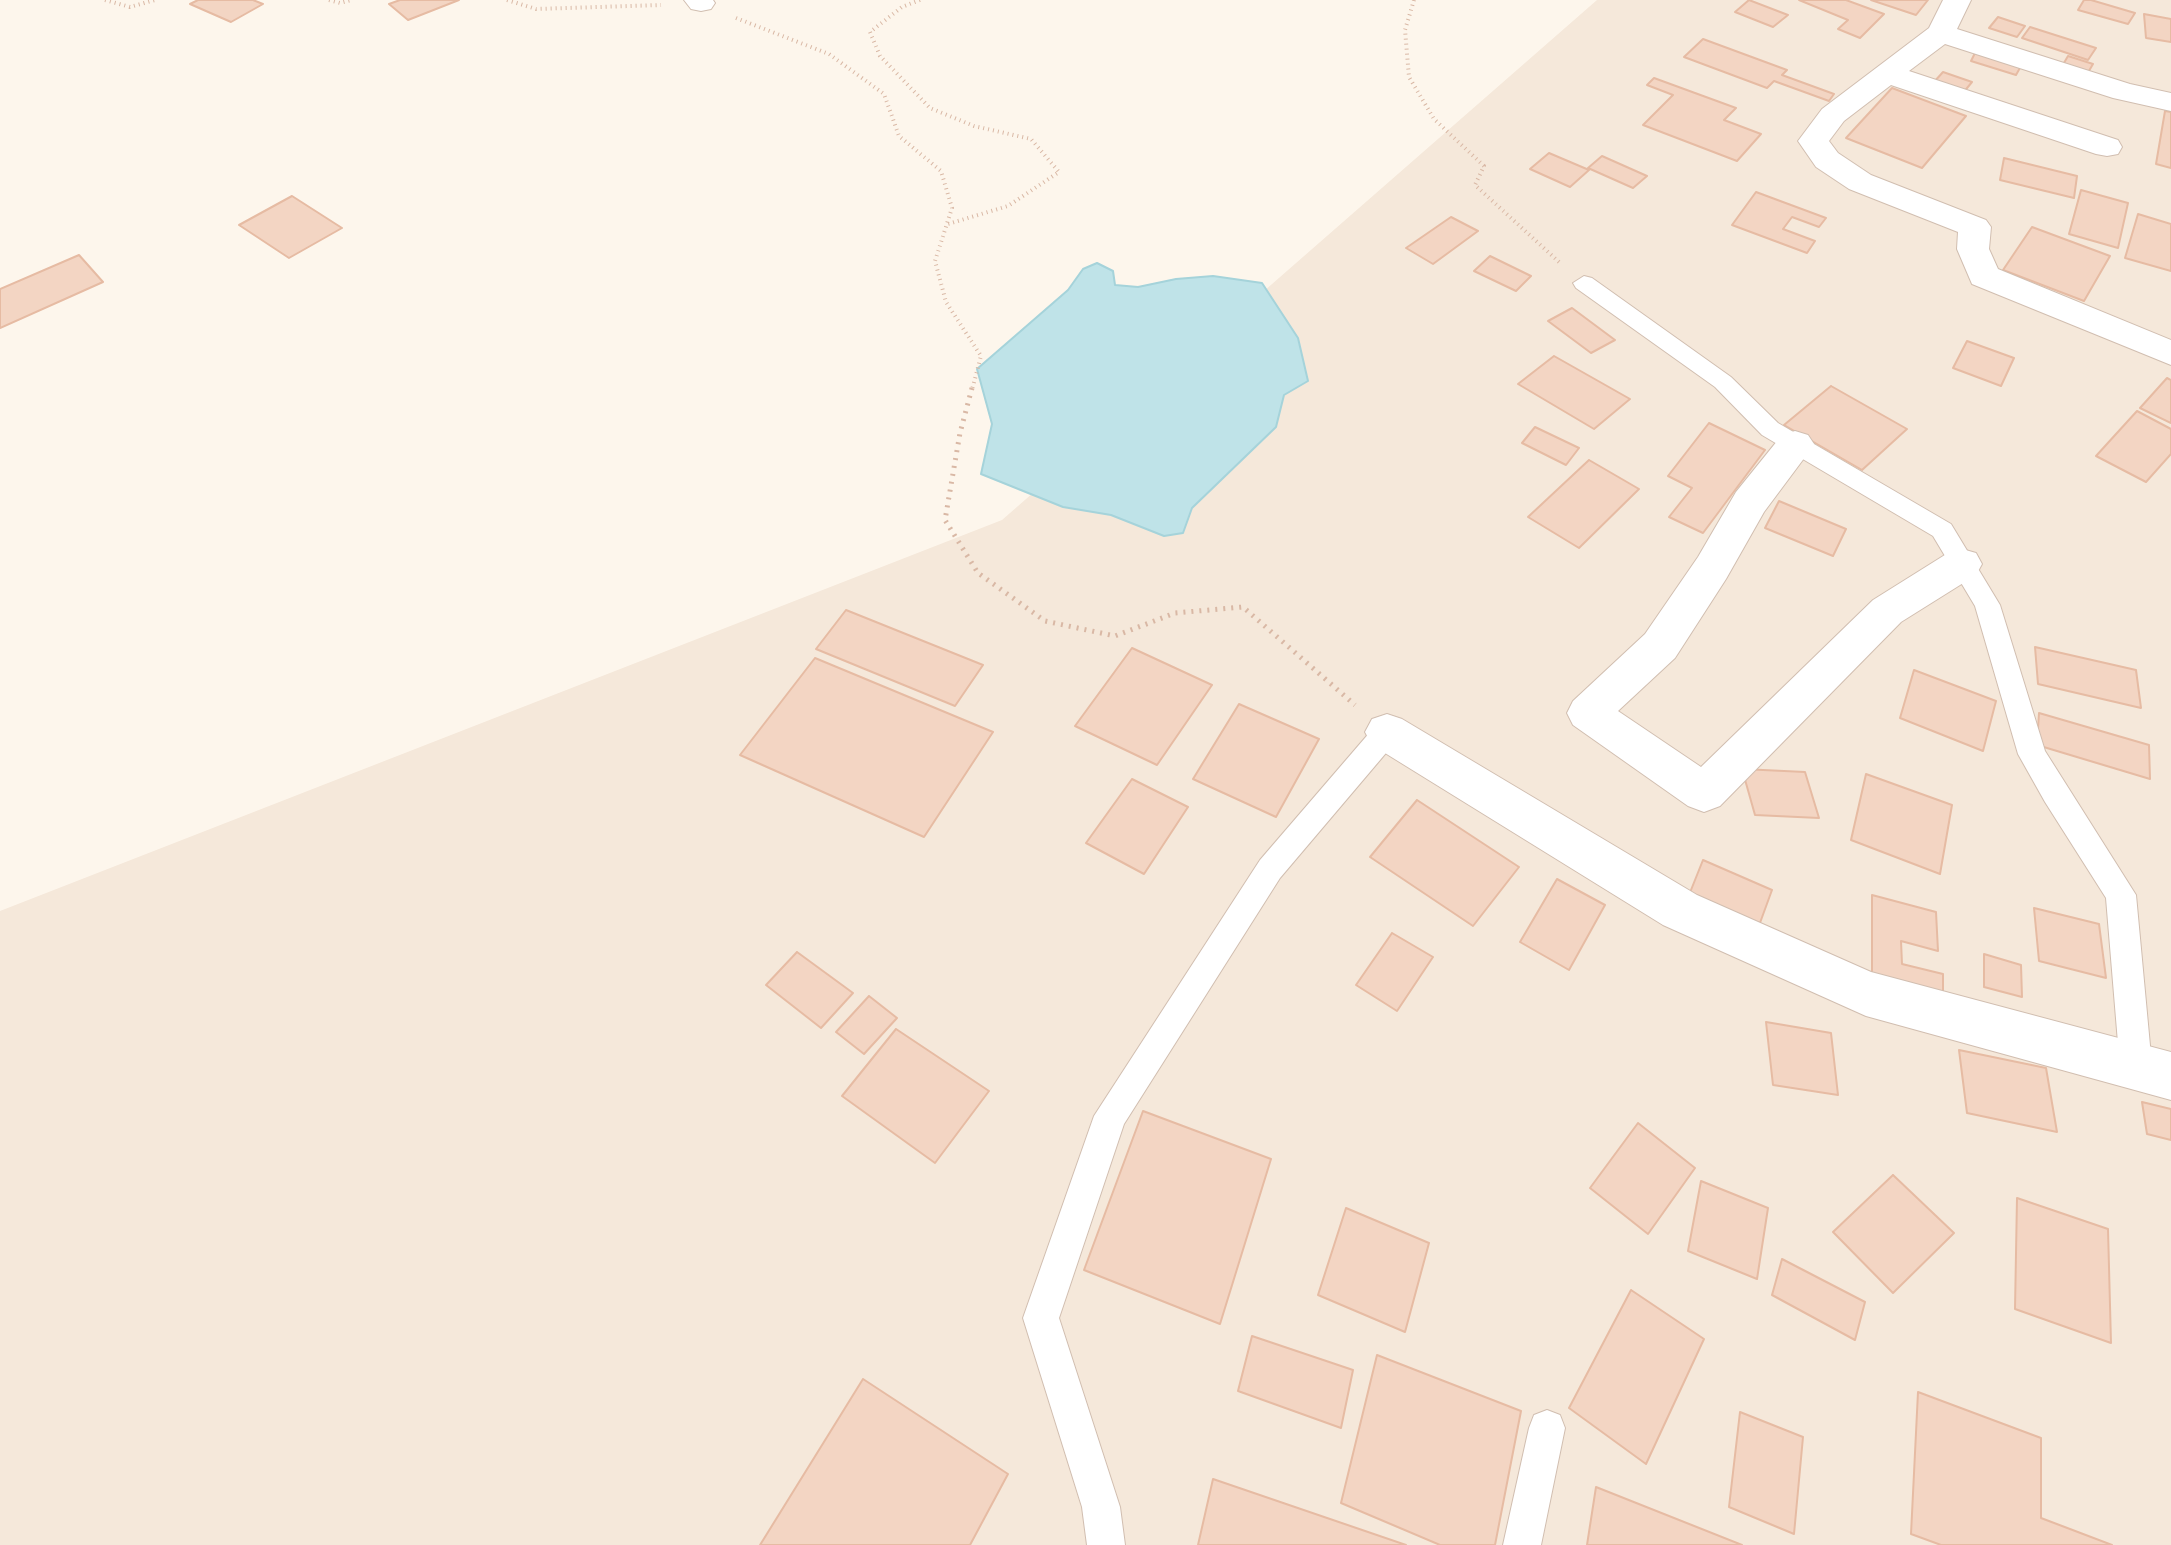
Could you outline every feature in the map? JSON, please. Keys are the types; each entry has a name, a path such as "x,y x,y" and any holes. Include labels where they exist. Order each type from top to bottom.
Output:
{"street":[{"path":"1957,0 1941,33 1833,115 1813,141 1827,160 1860,182 1975,227 1973,249 1984,276 2171,353"},
{"path":"1941,33 2123,92 2171,102"},
{"path":"1888,74 2107,147"},
{"path":"1795,444 1750,502 1712,568 1660,646 1588,713 1704,793 1887,611 1962,564"},
{"path":"1387,732 1680,910 1866,993 2154,1072"}],"lane":[{"path":"1584,283 1723,382 1770,429 1942,530 1987,605 2032,754 2121,895 2154,1072"},
{"path":"1106,1545 1101,1507 1041,1318 1105,1130 1110,1116 1270,869 1387,732"},
{"path":"1522,1545 1547,1428"}],"path":[{"path":"105,0 130,7 155,0"},
{"path":"329,0 340,3 351,0"},
{"path":"507,0 536,9 699,1 767,32 829,54 884,94 899,136 941,171 952,208 935,261 946,302 981,356 960,433 945,520 978,573 1045,621 1115,636 1175,613 1243,607 1387,732"},
{"path":"920,0 902,7 870,32 880,56 930,108 974,126 1031,139 1059,172 1008,206 947,224"},
{"path":"1414,0 1405,30 1409,77 1434,119 1484,166 1475,185 1584,283"}],"shaded area":[{"path":"1597,0 2171,0 2171,1545 0,1545 0,911 1002,520"}],"water":[{"path":"1097,263 1113,271 1115,285 1138,287 1176,279 1213,276 1262,283 1298,338 1308,381 1284,395 1276,427 1192,508 1183,533 1164,536 1111,515 1063,507 981,474 992,424 977,369 1068,290 1083,269"}],"building":[{"path":"198,0 253,0 263,4 231,22 190,4"},
{"path":"400,0 459,0 408,20 389,4"},
{"path":"1749,0 1788,15 1773,27 1735,12"},
{"path":"1799,0 1846,0 1884,14 1860,38 1838,29 1848,20"},
{"path":"1871,0 1928,0 1916,15"},
{"path":"2084,0 2135,13 2128,24 2078,10"},
{"path":"2144,14 2171,19 2171,42 2146,38"},
{"path":"1998,17 2025,26 2017,37 1989,28"},
{"path":"2030,27 2096,48 2088,60 2022,38"},
{"path":"1703,39 1787,70 1782,75 1834,94 1829,101 1774,81 1767,88 1684,57"},
{"path":"1975,53 2021,66 2016,75 1971,61"},
{"path":"2068,56 2093,64 2086,76 2061,68"},
{"path":"1943,72 1972,82 1963,93 1934,82"},
{"path":"1654,78 1736,108 1724,120 1761,134 1737,161 1643,125 1673,95 1647,85"},
{"path":"1892,88 1966,116 1922,168 1846,138"},
{"path":"2165,111 2171,112 2171,168 2156,164"},
{"path":"1549,153 1589,170 1570,187 1530,169"},
{"path":"1602,156 1647,176 1633,188 1588,168"},
{"path":"2004,158 2077,176 2074,198 2000,180"},
{"path":"2081,190 2128,203 2118,248 2069,234"},
{"path":"1756,192 1826,218 1819,227 1792,217 1783,229 1815,241 1807,253 1732,225"},
{"path":"292,196 342,228 289,258 239,225"},
{"path":"2138,214 2171,224 2171,271 2125,258"},
{"path":"1451,217 1478,231 1433,264 1406,248"},
{"path":"2032,227 2110,256 2084,301 2003,270"},
{"path":"79,255 103,282 0,328 0,289"},
{"path":"1490,256 1531,276 1516,291 1474,271"},
{"path":"1572,308 1615,340 1591,353 1548,321"},
{"path":"1967,341 2014,358 2001,386 1953,368"},
{"path":"1554,356 1630,399 1594,429 1518,384"},
{"path":"2167,378 2171,380 2171,423 2140,408"},
{"path":"1831,386 1907,429 1862,470 1784,425"},
{"path":"2137,411 2171,429 2171,454 2146,482 2096,456"},
{"path":"1709,423 1765,450 1703,533 1669,517 1692,488 1668,476"},
{"path":"1535,427 1579,448 1566,465 1522,443"},
{"path":"1589,460 1639,489 1579,548 1528,517"},
{"path":"1779,501 1846,529 1833,556 1765,528"},
{"path":"846,610 983,665 955,706 816,649"},
{"path":"2035,647 2136,670 2141,708 2038,684"},
{"path":"1132,648 1212,685 1157,765 1075,726"},
{"path":"815,658 993,732 924,837 740,755"},
{"path":"1914,670 1996,701 1983,751 1900,718"},
{"path":"1239,704 1319,739 1276,817 1193,779"},
{"path":"2039,713 2149,745 2150,779 2037,745"},
{"path":"1742,769 1805,772 1819,818 1755,815"},
{"path":"1866,774 1952,805 1940,874 1851,840"},
{"path":"1132,779 1188,807 1144,874 1086,843"},
{"path":"1417,800 1519,867 1473,926 1370,857"},
{"path":"1703,860 1772,890 1757,931 1687,900"},
{"path":"1557,879 1605,905 1569,970 1520,942"},
{"path":"1872,895 1936,912 1938,951 1901,941 1902,964 1943,974 1943,1000 1872,981"},
{"path":"2034,908 2099,924 2106,978 2039,961"},
{"path":"1392,933 1433,957 1397,1011 1356,985"},
{"path":"797,952 853,993 821,1028 766,985"},
{"path":"1984,954 2021,965 2022,997 1984,987"},
{"path":"869,996 897,1018 864,1054 836,1032"},
{"path":"1766,1022 1831,1033 1838,1095 1773,1085"},
{"path":"896,1029 989,1091 935,1163 842,1096"},
{"path":"1959,1050 2046,1068 2057,1132 1967,1113"},
{"path":"2142,1102 2171,1109 2171,1140 2147,1134"},
{"path":"1143,1111 1271,1159 1220,1324 1084,1270"},
{"path":"1638,1123 1695,1168 1648,1234 1590,1188"},
{"path":"1893,1175 1954,1233 1893,1293 1833,1232"},
{"path":"1701,1181 1768,1208 1757,1279 1688,1251"},
{"path":"2017,1198 2108,1229 2111,1343 2015,1309"},
{"path":"1346,1208 1429,1243 1405,1332 1318,1295"},
{"path":"1782,1259 1865,1302 1855,1340 1772,1295"},
{"path":"1631,1290 1704,1339 1646,1464 1569,1408"},
{"path":"1252,1336 1353,1370 1341,1428 1238,1391"},
{"path":"1377,1355 1521,1411 1495,1545 1440,1545 1341,1503"},
{"path":"863,1379 1008,1474 970,1545 760,1545"},
{"path":"1918,1392 2041,1438 2041,1518 2112,1545 1941,1545 1911,1534"},
{"path":"1740,1412 1803,1437 1794,1534 1729,1507"},
{"path":"1213,1479 1406,1545 1198,1545"},
{"path":"1596,1487 1742,1545 1587,1545"}]}
